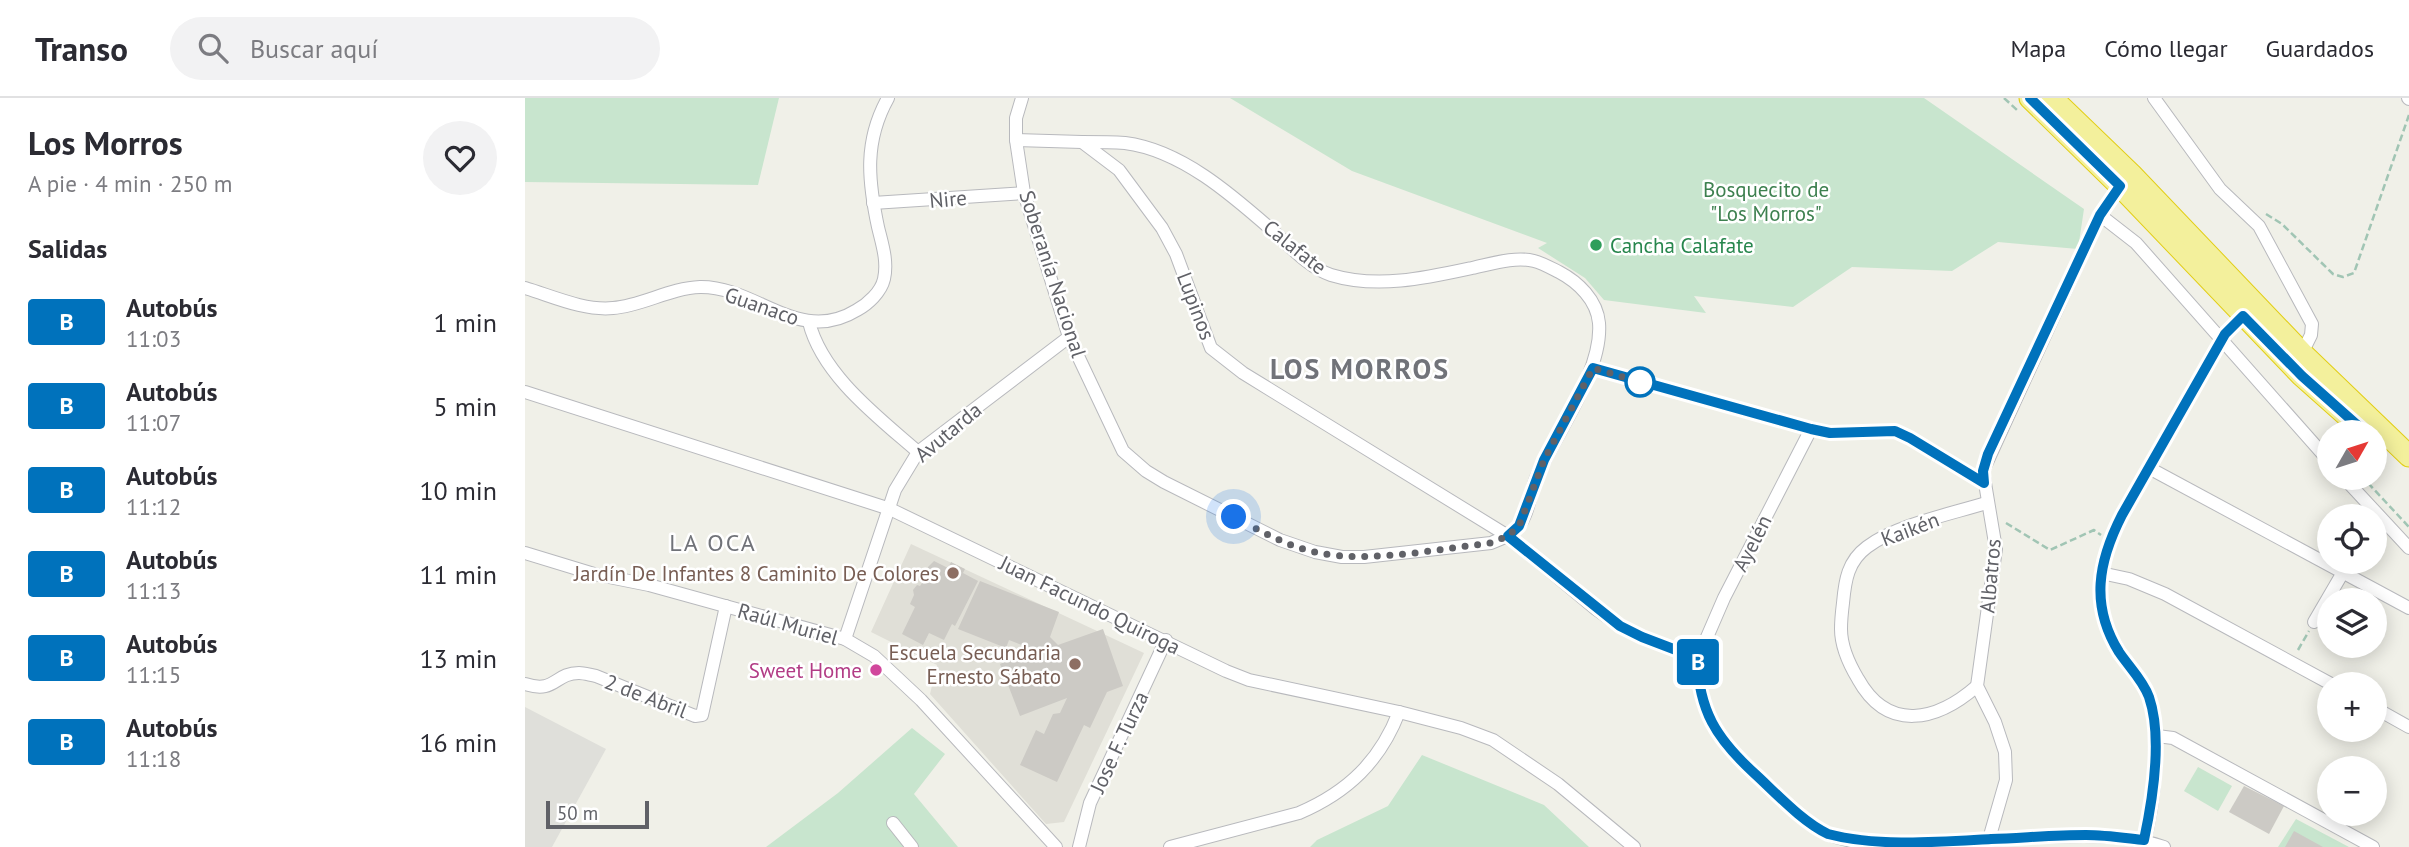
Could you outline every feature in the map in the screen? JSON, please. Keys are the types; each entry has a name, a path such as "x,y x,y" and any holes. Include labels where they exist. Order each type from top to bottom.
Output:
{"highway":[{"path":"2030,98 2125,180"},
{"path":"2052,98 2125,180 2249,309 2302,376 2352,420"},
{"path":"2249,309 2302,353 2409,456"},
{"path":"2387,453 2409,474"}],"street":[{"name":"Guanaco","path":"525,288 589,307 613,308 701,287 730,292 809,322 847,317 865,306 884,281 885,261 868,171 873,134 888,98"},
{"name":"Soberanía Nacional","path":"1022,98 1016,118 1016,140 1024,192 1069,337 1123,451 1164,482 1280,541 1315,552 1342,557 1364,557 1491,543 1508,536"},
{"path":"2154,98 2220,190 2259,226 2312,324 2311,335 2302,353"},
{"path":"1016,140 1082,142"},
{"name":"Calafate","path":"1082,142 1126,144 1181,162 1251,212 1315,268 1330,275 1378,283 1426,277 1508,260 1533,260 1561,272 1583,289 1595,305 1600,339 1593,368"},
{"name":"Lupinos","path":"1082,142 1119,170 1162,228 1176,254 1211,348 1243,373 1508,536"},
{"name":"Albatros","path":"1977,686 1996,549 1993,521 1986,503 1983,471 1988,454 2100,215 2125,180"},
{"name":"Nire","path":"873,203 1024,192"},
{"path":"2100,215 2136,243 2317,448"},
{"path":"2143,843 2150,814 2157,736 2149,697 2106,630 2100,604 2101,573 2109,541 2149,467 2221,341 2249,309"},
{"path":"809,322 818,349 841,379 918,452"},
{"name":"Avutarda","path":"845,639 895,490 918,452 1069,337"},
{"path":"1984,483 1895,431 1830,433 1593,368 1544,460 1519,526 1508,536 1620,626 1697,658 1698,687 1709,717 1723,740 1737,757 1824,832 1847,841 1883,845 2088,835 2164,847"},
{"name":"Juan Facundo Quiroga","path":"525,392 890,509 1249,680 1399,712 1461,728 1493,740 1558,784 1634,847"},
{"name":"Ayelén","path":"1697,658 1724,598 1811,429"},
{"path":"2149,467 2317,552"},
{"path":"2354,490 2366,504"},
{"name":"Kaikén","path":"1977,686 1962,699 1926,715 1892,713 1881,708 1864,690 1846,659 1841,631 1845,580 1853,561 1866,547 1885,535 1986,503"},
{"path":"2387,526 2409,548"},
{"name":"Raúl Muriel","path":"525,554 845,639 874,656 921,700 1056,847"},
{"path":"2101,573 2129,579 2165,594 2317,676"},
{"path":"2313,622 2342,574"},
{"path":"2357,574 2409,608"},
{"name":"2 de Abril","path":"525,684 537,688 547,687 566,676 579,673 596,676 695,716 702,715 726,606"},
{"name":"Jose F. Turza","path":"1079,847 1090,803 1166,640"},
{"path":"1977,686 1995,722 2005,752 2007,780 1989,839"},
{"path":"1170,847 1299,813 1317,805 1352,782 1369,764 1389,737 1399,712"},
{"path":"2387,715 2409,727"},
{"path":"2157,736 2173,738 2373,847"},
{"path":"893,824 912,847"}],"path":[{"path":"2259,226 2259,217 2264,214 2272,216 2333,274 2343,277 2354,273 2409,115"},
{"path":"2374,490 2409,527"},
{"path":"1993,521 2010,524 2050,551 2094,530 2109,541"},
{"path":"2291,662 2313,622"}],"shaded area":[{"path":"911,544 1144,653 1064,822 1046,824 930,694 937,665 871,632"},
{"path":"525,707 606,749 552,847 525,847"}],"green space":[{"path":"525,98 779,98 758,185 525,182"},
{"name":"Bosquecito de \"Los Morros\"","path":"1230,98 1924,98 2084,209 2078,249 1998,242 1952,271 1852,267 1793,307 1694,296 1706,313 1604,300 1585,278 1538,248 1547,243 1352,171"},
{"path":"912,728 945,754 914,794 958,847 766,847 838,793"},
{"path":"1422,755 1544,805 1589,847 1310,847 1317,840 1388,806"},
{"path":"2198,767 2232,786 2218,811 2184,791"},
{"path":"2296,819 2349,847 2278,847"}],"building":[{"path":"934,561 948,568 951,562 965,569 963,573 978,581 955,626 952,624 944,640 929,633 923,645 902,634 915,607 910,604 913,590 917,585 920,586 927,576 928,567"},
{"path":"980,581 1059,612 1050,637 1058,645 1103,629 1123,686 1107,692 1090,728 1084,725 1057,782 1020,765 1036,730 1044,734 1053,714 1060,713 1067,698 1020,716 1000,664 1034,650 1009,640 1006,648 958,629"},
{"path":"2244,786 2284,806 2269,834 2229,812"},
{"path":"2294,831 2323,847 2285,847"}],"bus line":[{"name":"B","path":"2030,98 2120,186 2100,215 1988,454 1983,471 1984,483 1895,431 1830,433 1593,368 1544,460 1519,526 1508,536 1620,626 1697,658 1698,687 1709,717 1723,740 1737,757 1824,832 1847,841 1883,845 2088,835 2144,840 2150,814 2157,736 2149,697 2106,630 2100,604 2101,573 2109,541 2225,334 2243,316 2302,376 2351,420"}],"place":[{"name":"Cancha Calafate","path":"1596,245"},
{"name":"Jardín De Infantes 8 Caminito De Colores","path":"953,573"},
{"name":"Escuela Secundaria Ernesto Sábato","path":"1075,664"},
{"name":"Sweet Home","path":"876,670"}],"district":[{"name":"LOS MORROS","path":"1360,368"},
{"name":"LA OCA","path":"713,542"}],"route":[{"path":"1234,517 1280,541 1342,557 1491,543 1508,536 1519,526 1544,460 1593,368 1640,382"}]}
